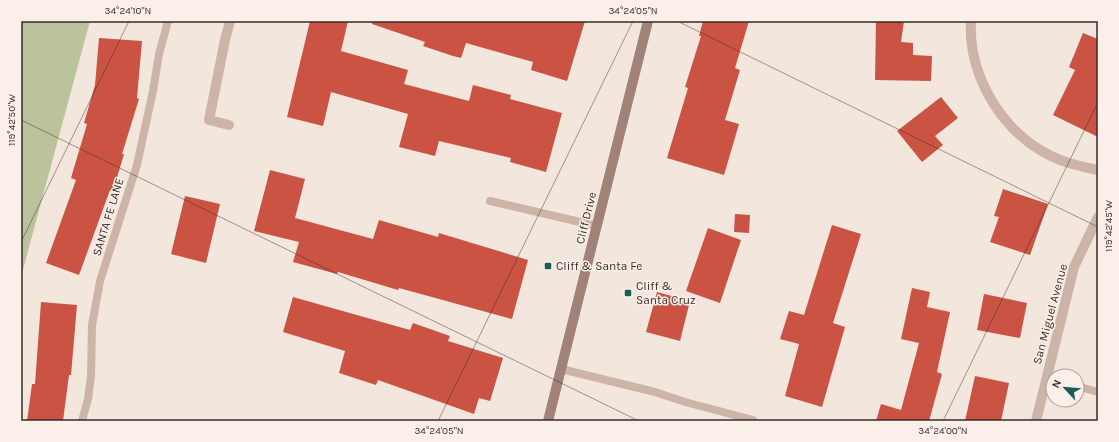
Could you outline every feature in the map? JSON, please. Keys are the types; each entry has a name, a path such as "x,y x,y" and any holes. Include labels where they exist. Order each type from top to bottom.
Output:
{"main road":[{"name":"Cliff Drive","path":"548,421 648,21"}],"street":[{"path":"229,125 209,120 230,21"},
{"path":"971,21 973,49 979,73 988,95 1012,129 1027,142 1051,156 1078,166 1098,170"},
{"name":"San Miguel Avenue","path":"1052,368 1074,267 1098,217"},
{"name":"San Miguel Avenue","path":"1036,421 1045,393"}],"lane":[{"name":"SANTA FE LANE","path":"82,421 88,399 91,376 92,325 100,281 137,165 153,92 159,54 168,21"},
{"path":"490,201 597,226"},
{"path":"561,369 655,392 685,402 753,420"},
{"path":"1085,388 1098,392"}],"green space":[{"path":"21,21 90,21 21,277"}],"building":[{"path":"310,21 348,21 341,51 408,70 404,84 469,101 473,85 511,95 510,99 562,113 546,172 510,162 511,158 439,141 435,156 399,147 408,114 331,92 323,126 287,117"},
{"path":"372,21 585,21 567,81 531,70 533,62 466,43 461,58 453,56 423,46 425,42 372,24"},
{"path":"703,21 749,21 735,68 740,70 725,120 739,124 724,175 667,158 688,88 685,87 701,36 699,36"},
{"path":"876,21 904,21 901,42 913,43 913,55 932,56 931,81 875,80"},
{"path":"1083,33 1098,39 1098,137 1053,115 1075,70 1069,67"},
{"path":"99,38 142,41 137,98 139,99 122,154 124,154 113,191 110,190 79,275 46,263 76,180 71,178 87,124 84,123 95,85"},
{"path":"941,97 958,118 935,136 943,145 922,162 897,131"},
{"path":"270,170 305,179 295,218 373,239 379,220 438,237 439,233 528,260 512,319 399,288 398,290 338,272 337,274 293,262 299,242 254,231"},
{"path":"1003,189 1048,204 1030,255 990,242 999,217 994,216"},
{"path":"185,196 220,204 206,263 171,254"},
{"path":"735,214 750,215 749,233 734,232"},
{"path":"832,225 861,234 833,323 845,327 822,407 785,396 799,344 780,339 789,311 804,315"},
{"path":"708,228 741,240 720,303 686,291"},
{"path":"912,288 930,292 927,307 950,312 937,372 942,374 929,421 876,421 881,404 901,410 919,343 901,339"},
{"path":"657,292 690,301 680,341 646,332"},
{"path":"984,294 1027,303 1020,338 977,330"},
{"path":"293,297 410,330 413,323 450,336 448,341 503,358 490,401 479,398 474,414 378,380 376,385 339,373 345,351 283,332"},
{"path":"41,302 77,305 71,375 69,375 63,421 27,421 32,384 35,384"},
{"path":"975,376 1009,383 1001,421 965,421"}],"place":[{"name":"Cliff & Santa Fe","path":"548,266"},
{"name":"Cliff & Santa Cruz","path":"628,293"}]}
